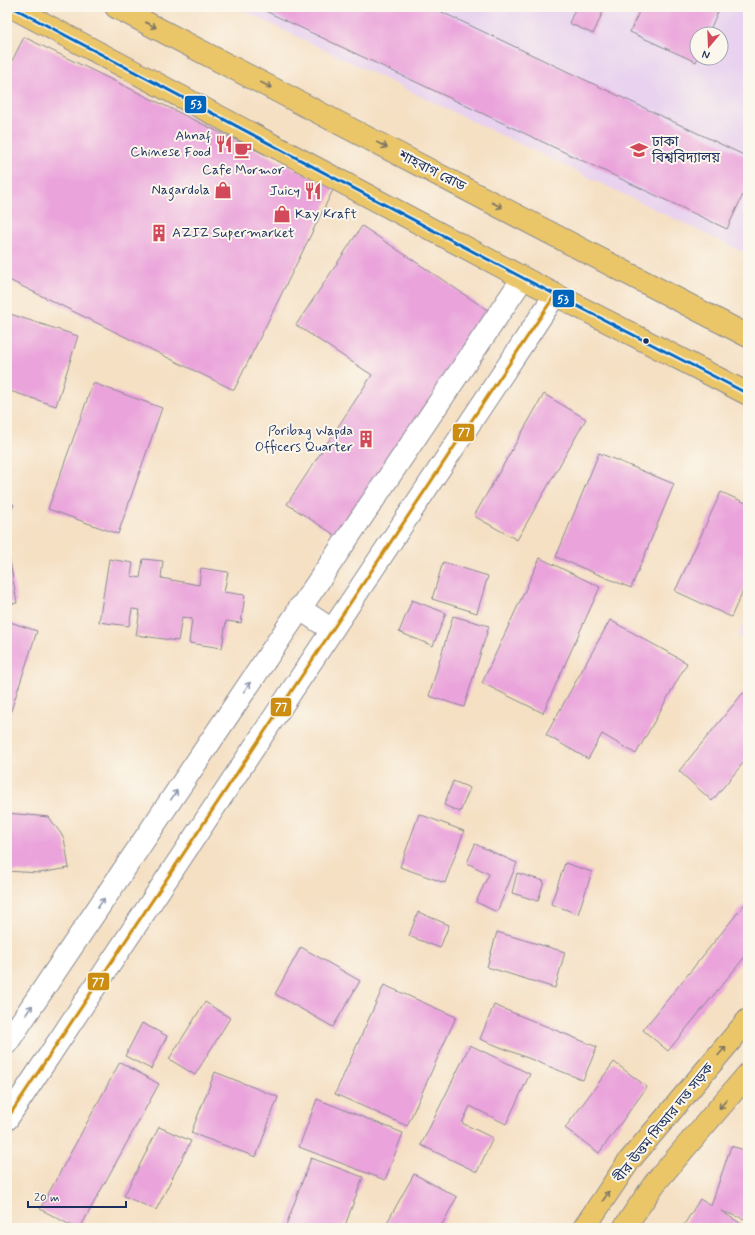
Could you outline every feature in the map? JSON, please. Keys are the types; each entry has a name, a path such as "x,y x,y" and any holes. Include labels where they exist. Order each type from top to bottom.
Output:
{"main road":[{"path":"12,7 555,295 748,394"},
{"name":"শাহবাগ রোড","path":"116,7 748,336"},
{"name":"বীর উত্তম সিআর দত্ত সড়ক","path":"584,1228 629,1161 748,1020"},
{"path":"624,1228 656,1182 748,1074"}],"street":[{"path":"7,1043 523,278"},
{"path":"9,1112 555,295"},
{"path":"299,608 332,630"}],"shaded area":[{"name":"ঢাকা বিশ্ববিদ্যালয়","path":"236,7 748,7 748,241 743,252"},
{"path":"748,617 748,642 738,636"}],"building":[{"path":"257,7 431,7 748,157 748,184 727,229"},
{"path":"576,7 605,7 593,34 569,23"},
{"path":"641,7 720,7 712,26 689,26 689,59 630,32"},
{"name":"AZIZ Supermarket","path":"24,37 334,188 234,390 7,279 7,71"},
{"name":"Poribag Wapda Officers Quarter","path":"362,226 489,311 338,537 287,504 372,375 296,325"},
{"path":"7,313 78,336 56,406 7,390"},
{"path":"93,383 162,408 118,534 48,509"},
{"path":"544,394 586,419 517,540 474,516"},
{"path":"599,453 674,484 631,588 556,557"},
{"path":"721,492 748,504 748,580 731,617 675,591"},
{"path":"7,502 14,505 7,519"},
{"path":"7,549 17,603 7,604"},
{"path":"540,558 600,587 543,713 482,683"},
{"path":"109,559 133,563 131,576 140,578 143,559 163,561 161,578 199,585 201,568 228,572 224,592 245,595 241,623 226,621 222,648 189,643 192,619 182,617 178,641 136,635 140,610 132,609 129,626 99,622"},
{"path":"443,562 488,576 477,613 432,599"},
{"path":"412,600 446,613 433,646 399,632"},
{"path":"453,616 489,626 464,707 429,696"},
{"path":"610,620 687,663 636,754 602,734 588,759 546,735"},
{"path":"7,621 37,631 7,723"},
{"path":"743,693 748,698 748,757 712,801 679,771"},
{"path":"453,781 470,788 460,812 444,805"},
{"path":"7,813 49,817 64,838 69,868 39,873 7,871"},
{"path":"419,814 464,831 445,883 400,867"},
{"path":"475,844 517,863 497,912 476,902 489,874 467,863"},
{"path":"565,863 592,872 578,914 551,904"},
{"path":"517,873 544,881 538,901 512,893"},
{"path":"748,900 748,953 668,1051 643,1030"},
{"path":"418,912 449,925 440,948 409,936"},
{"path":"497,932 565,952 555,988 487,967"},
{"path":"301,947 360,981 333,1027 275,994"},
{"path":"384,985 456,1017 407,1126 335,1094"},
{"path":"205,1002 230,1018 195,1075 169,1059"},
{"path":"494,1005 597,1047 583,1080 480,1039"},
{"path":"142,1023 167,1036 151,1069 125,1056"},
{"path":"470,1045 530,1074 506,1124 470,1106 462,1123 493,1138 477,1172 421,1145"},
{"path":"120,1062 159,1084 80,1228 76,1228 40,1209"},
{"path":"614,1062 647,1087 599,1153 565,1128"},
{"path":"215,1072 278,1097 256,1157 191,1133"},
{"path":"317,1099 403,1133 385,1180 299,1147"},
{"path":"159,1127 191,1141 156,1210 124,1196"},
{"path":"731,1146 748,1151 748,1220 721,1211 748,1228 682,1228 700,1199 711,1206"},
{"path":"311,1158 363,1177 344,1228 285,1228"},
{"path":"414,1174 457,1197 440,1228 384,1228"}],"transit line":[{"name":"53","path":"12,7 523,278 748,394"},
{"name":"77","path":"7,1119 555,295"}],"place":[{"name":"Ahnaf Chinese Food","path":"224,144"},
{"name":"Cafe Mormor","path":"243,150"},
{"name":"ঢাকা বিশ্ববিদ্যালয়","path":"639,150"},
{"name":"Nagardola","path":"223,190"},
{"name":"Juicy","path":"313,191"},
{"name":"Kay Kraft","path":"282,214"},
{"name":"AZIZ Supermarket","path":"159,233"},
{"name":"Poribag Wapda Officers Quarter","path":"366,439"}]}
